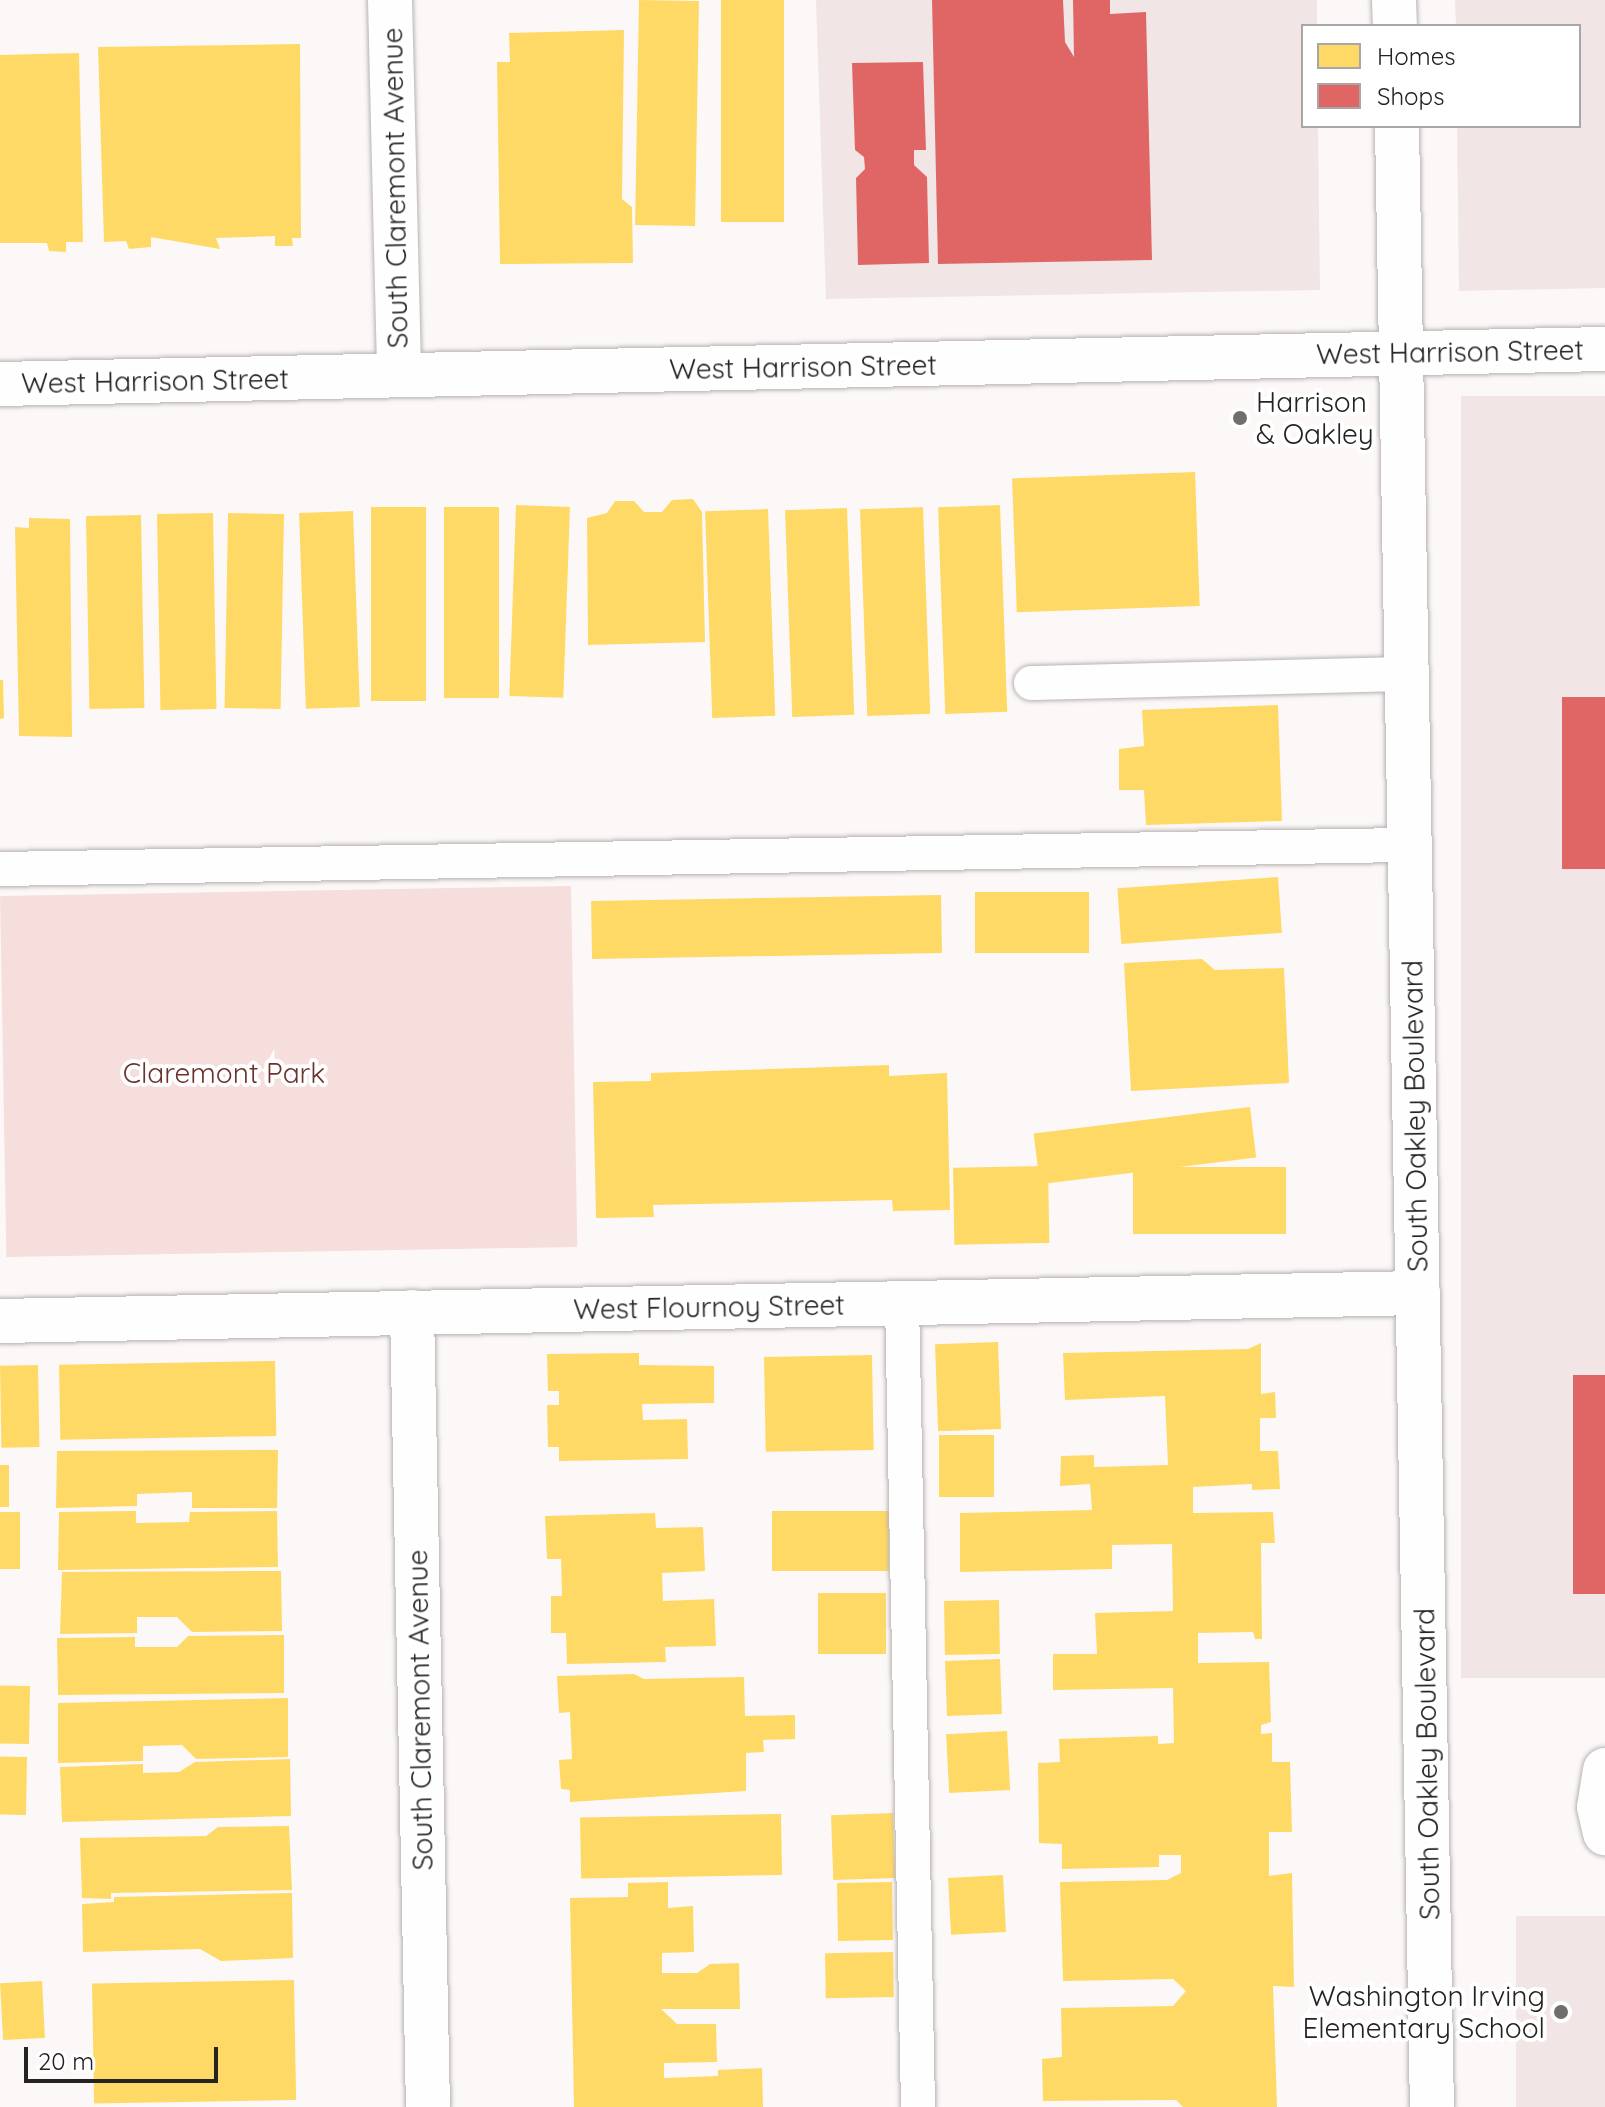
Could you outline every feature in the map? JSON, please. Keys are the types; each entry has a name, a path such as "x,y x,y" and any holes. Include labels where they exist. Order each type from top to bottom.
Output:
{"street":[{"name":"South Claremont Avenue","path":"390,0 399,375"},
{"path":"1394,0 1395,24"},
{"name":"South Oakley Boulevard","path":"1397,128 1432,2107"},
{"name":"West Harrison Street","path":"0,384 1605,349"},
{"name":"West Flournoy Street","path":"0,1321 1418,1293"},
{"name":"South Claremont Avenue","path":"412,1312 428,2107"},
{"path":"1605,1770 1599,1807 1605,1833"}],"lane":[{"path":"1031,683 1407,674"},
{"path":"0,869 1410,845"},
{"path":"902,1302 918,2107"}],"shaded area":[{"path":"816,0 1317,0 1317,24 1301,24 1301,128 1318,128 1320,290 826,299"},
{"path":"1455,0 1605,0 1605,288 1459,291 1457,128 1581,128 1581,24 1456,24"},
{"path":"1461,396 1605,396 1605,1678 1461,1678"},
{"name":"Washington Irving Elementary School","path":"1516,1916 1605,1916 1605,2107 1516,2107"}],"green space":[{"name":"Claremont Park","path":"571,886 577,1247 6,1257 0,896"}],"building: Homes":[{"path":"639,0 699,1 695,226 635,225"},
{"path":"721,0 784,0 784,222 721,222"},
{"path":"624,30 622,199 632,207 633,263 500,264 497,62 510,62 509,33"},
{"path":"300,44 301,238 292,238 293,246 275,246 275,236 216,238 220,249 151,237 151,247 129,249 126,241 104,242 98,47"},
{"path":"79,53 83,242 66,242 66,252 49,251 47,243 0,243 0,55"},
{"path":"1195,472 1200,606 1017,612 1012,478"},
{"path":"693,499 702,512 705,642 588,645 587,518 607,513 615,501 634,501 644,512 662,512 672,500"},
{"path":"516,505 570,507 563,698 509,696"},
{"path":"1000,505 1007,712 945,714 938,507"},
{"path":"371,507 426,507 426,701 371,701"},
{"path":"444,507 499,507 499,698 444,698"},
{"path":"923,507 930,714 867,716 860,509"},
{"path":"847,508 854,715 792,717 785,510"},
{"path":"768,509 775,716 712,718 705,511"},
{"path":"353,511 360,707 306,709 299,513"},
{"path":"213,513 216,709 160,710 157,514"},
{"path":"228,513 284,514 281,709 225,708"},
{"path":"141,515 144,708 89,709 86,516"},
{"path":"29,518 70,519 72,737 19,736 15,527 29,528"},
{"path":"0,680 3,680 4,718 0,719"},
{"path":"1278,705 1282,821 1146,825 1144,790 1119,790 1119,749 1144,746 1142,710"},
{"path":"1278,877 1282,933 1121,944 1117,888"},
{"path":"975,892 1089,892 1089,953 975,953"},
{"path":"941,895 942,953 592,959 591,901"},
{"path":"1202,959 1215,970 1284,968 1289,1083 1131,1091 1124,963"},
{"path":"889,1065 889,1076 947,1073 950,1210 893,1211 892,1200 653,1205 654,1217 596,1218 593,1082 651,1081 651,1073"},
{"path":"1250,1107 1256,1158 1040,1184 1034,1134"},
{"path":"1048,1166 1049,1243 954,1245 953,1168"},
{"path":"1133,1167 1286,1167 1286,1234 1133,1234"},
{"path":"998,1342 1001,1429 938,1431 935,1344"},
{"path":"1261,1343 1261,1394 1275,1392 1276,1418 1260,1418 1260,1451 1278,1451 1280,1489 1252,1490 1252,1484 1193,1487 1193,1513 1273,1512 1275,1543 1261,1543 1262,1639 1255,1639 1253,1632 1198,1633 1198,1663 1269,1662 1271,1722 1261,1725 1261,1734 1272,1733 1272,1762 1290,1762 1292,1832 1269,1832 1269,1876 1292,1873 1294,1987 1273,1986 1277,2107 1183,2107 1176,2100 1043,2101 1042,2059 1062,2057 1061,2008 1173,2006 1186,1991 1173,1979 1063,1981 1060,1882 1167,1880 1181,1873 1181,1855 1159,1855 1159,1867 1062,1869 1062,1844 1039,1843 1038,1763 1060,1762 1059,1739 1158,1736 1158,1744 1174,1743 1173,1688 1053,1690 1053,1654 1097,1654 1095,1613 1173,1611 1172,1544 1112,1545 1112,1569 960,1572 960,1513 1092,1510 1090,1484 1060,1486 1061,1456 1094,1455 1094,1467 1168,1465 1165,1396 1065,1400 1063,1353 1248,1349"},
{"path":"639,1353 639,1365 714,1366 714,1403 642,1404 643,1420 687,1419 688,1459 559,1461 559,1447 548,1447 547,1405 559,1405 559,1391 548,1391 547,1354"},
{"path":"872,1355 874,1450 766,1452 764,1357"},
{"path":"275,1361 276,1436 60,1440 59,1365"},
{"path":"38,1365 39,1447 1,1448 0,1366"},
{"path":"939,1435 994,1435 994,1497 939,1497"},
{"path":"278,1450 277,1508 192,1508 192,1492 137,1494 137,1506 56,1508 57,1451"},
{"path":"0,1465 9,1465 9,1507 0,1507"},
{"path":"136,1511 136,1523 189,1522 190,1512 277,1511 278,1567 58,1570 59,1512"},
{"path":"772,1511 889,1511 889,1571 772,1571"},
{"path":"0,1512 20,1512 20,1569 0,1569"},
{"path":"655,1513 656,1528 703,1527 705,1571 662,1573 663,1601 714,1599 716,1646 665,1647 666,1662 567,1664 566,1633 551,1633 551,1596 562,1596 561,1559 547,1559 545,1516"},
{"path":"281,1571 282,1631 192,1632 177,1617 137,1617 137,1633 60,1634 62,1572"},
{"path":"818,1593 886,1593 886,1654 818,1654"},
{"path":"999,1600 1000,1654 945,1655 944,1601"},
{"path":"284,1635 284,1693 58,1695 57,1638 135,1637 135,1647 177,1647 188,1636"},
{"path":"1000,1659 1002,1714 947,1716 945,1661"},
{"path":"634,1674 644,1679 744,1677 745,1716 795,1715 795,1739 763,1740 764,1752 746,1753 746,1791 570,1802 570,1790 561,1789 559,1760 572,1759 570,1712 559,1713 557,1676"},
{"path":"0,1685 30,1686 29,1744 0,1743"},
{"path":"288,1698 288,1757 196,1759 182,1745 143,1746 143,1761 58,1763 58,1703"},
{"path":"1007,1731 1010,1790 949,1793 946,1734"},
{"path":"0,1757 27,1757 26,1815 0,1815"},
{"path":"290,1759 291,1816 62,1822 60,1767 143,1764 143,1773 179,1772 195,1762"},
{"path":"893,1813 895,1878 833,1880 831,1815"},
{"path":"781,1814 782,1875 581,1878 580,1818"},
{"path":"289,1826 292,1890 111,1893 111,1899 82,1898 80,1838 206,1836 218,1827"},
{"path":"1003,1875 1006,1932 951,1935 948,1878"},
{"path":"668,1882 668,1908 693,1906 694,1952 662,1953 662,1973 697,1973 710,1964 739,1963 740,2009 661,2009 677,2024 716,2024 717,2062 664,2063 664,2078 718,2076 718,2070 762,2068 763,2107 574,2107 570,1898 628,1897 628,1883"},
{"path":"892,1882 893,1940 838,1941 837,1883"},
{"path":"292,1893 293,1958 221,1961 200,1949 83,1952 82,1904 114,1902 114,1897"},
{"path":"893,1952 894,1997 826,1998 825,1953"},
{"path":"294,1980 296,2100 94,2104 92,1984"},
{"path":"42,1981 45,2038 3,2040 0,1983"}],"building: Shops":[{"path":"932,0 1063,0 1065,42 1074,57 1073,0 1110,0 1110,14 1146,12 1152,260 938,264"},
{"path":"923,62 926,150 914,150 914,165 927,177 929,263 858,265 856,178 865,169 864,157 855,150 852,63"},
{"path":"1562,697 1605,697 1605,869 1562,869"},
{"path":"1573,1375 1605,1375 1605,1594 1573,1594"}],"place":[{"name":"Harrison & Oakley","path":"1240,418"},
{"name":"Washington Irving Elementary School","path":"1561,2012"}]}
